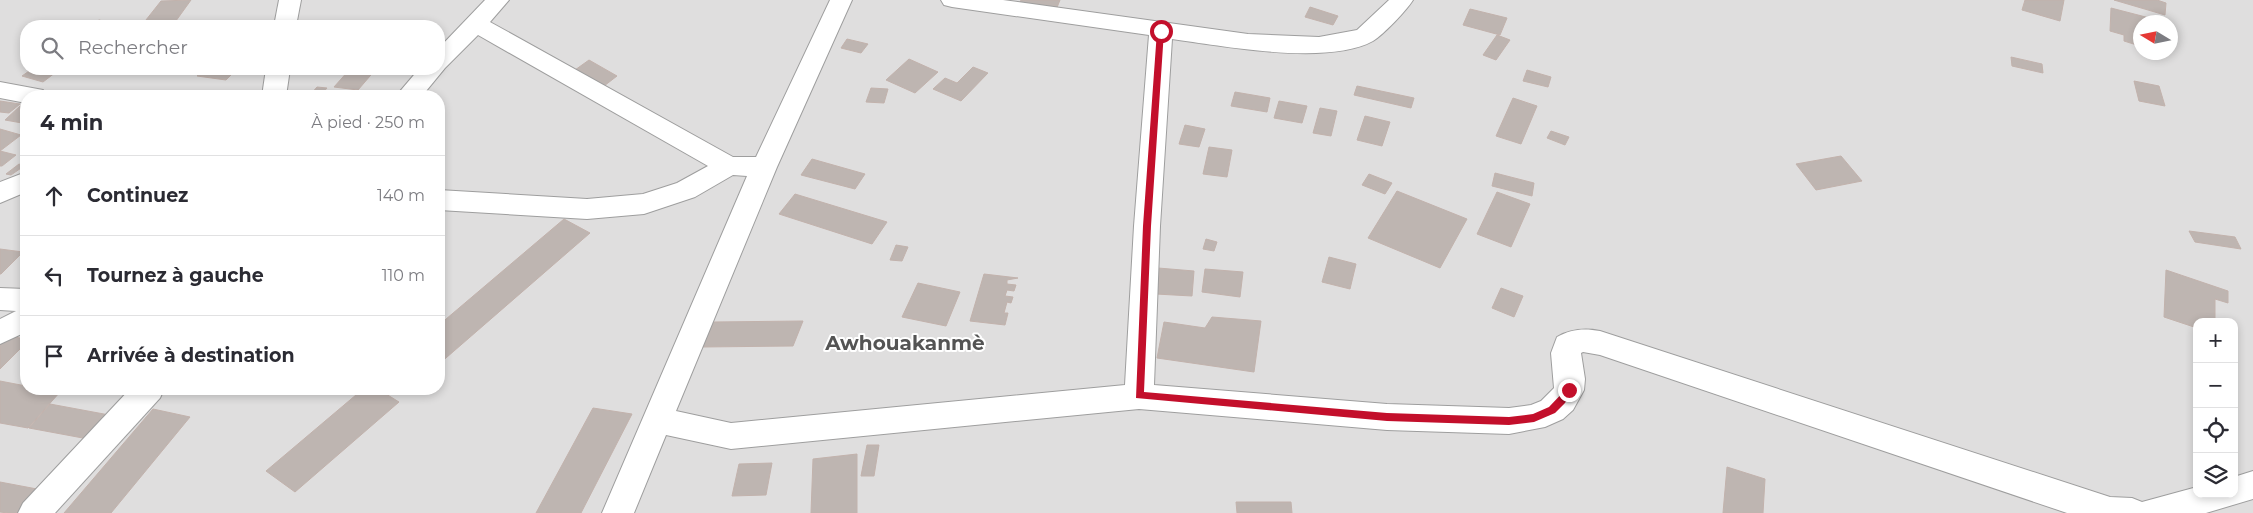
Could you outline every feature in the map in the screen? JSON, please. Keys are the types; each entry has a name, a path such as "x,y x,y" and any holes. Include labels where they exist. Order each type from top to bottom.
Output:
{"street":[{"path":"286,20 290,0"},
{"path":"445,56 498,0"},
{"path":"618,513 764,167 841,0"},
{"path":"952,0 1080,20 1248,42 1319,45 1347,42 1365,35 1402,0"},
{"path":"1080,20 1096,0"},
{"path":"475,24 729,166 764,167"},
{"path":"1139,396 1147,226 1161,31"},
{"path":"275,90 277,75"},
{"path":"414,90 427,75"},
{"path":"0,90 20,94"},
{"path":"445,200 587,209 644,204 686,190 729,166"},
{"path":"0,193 20,184"},
{"path":"0,300 20,300"},
{"path":"0,332 20,322"},
{"path":"656,420 731,436 1139,396 1387,417 1509,421 1534,418 1552,410 1562,400 1569,390 1567,345 1574,340 1583,340 1600,343 2068,499 2110,511 2132,513"},
{"path":"34,513 143,395"},
{"path":"2238,490 2253,485"},
{"path":"2153,513 2211,498"}],"shaded area":[{"path":"0,0 2253,0 2253,513 0,513"}],"building":[{"path":"191,0 177,20 146,20 161,1"},
{"path":"1021,0 1060,0 1056,10 1019,4"},
{"path":"2025,0 2064,0 2060,21 2022,10"},
{"path":"2114,0 2157,0 2166,3 2165,15"},
{"path":"1310,7 1338,16 1333,25 1305,17"},
{"path":"2111,8 2138,15 2133,15 2133,44 2124,41 2124,35 2110,31"},
{"path":"1470,9 1507,18 1500,35 1463,25"},
{"path":"1497,35 1510,40 1496,60 1483,55"},
{"path":"847,39 868,44 861,53 841,48"},
{"path":"2011,57 2042,64 2043,73 2012,66"},
{"path":"909,59 938,72 915,93 886,80"},
{"path":"589,60 617,76 604,86 575,70"},
{"path":"973,67 988,73 961,101 933,89 945,78 957,83"},
{"path":"1527,70 1551,77 1548,87 1523,81"},
{"path":"23,75 52,75 43,82 22,76"},
{"path":"198,75 231,75 226,80"},
{"path":"345,75 371,75 358,90 334,87"},
{"path":"2134,81 2159,86 2165,106 2139,101"},
{"path":"1357,86 1414,98 1411,108 1354,95"},
{"path":"317,87 327,88 325,90 314,90"},
{"path":"871,88 888,89 884,103 866,102"},
{"path":"1235,92 1270,98 1267,112 1231,106"},
{"path":"1513,98 1537,106 1521,144 1496,136"},
{"path":"0,101 20,104 9,113 0,112"},
{"path":"1279,101 1307,106 1302,123 1274,118"},
{"path":"20,106 20,123 5,120"},
{"path":"1320,108 1337,111 1331,136 1313,133"},
{"path":"1365,116 1390,122 1382,146 1357,140"},
{"path":"1185,125 1205,129 1199,147 1179,144"},
{"path":"0,129 20,135 20,136 0,151"},
{"path":"1551,131 1569,137 1565,145 1547,138"},
{"path":"1209,147 1232,150 1227,177 1203,174"},
{"path":"0,151 16,155 0,166"},
{"path":"1841,156 1862,181 1816,190 1796,164"},
{"path":"812,159 865,174 855,189 801,175"},
{"path":"20,164 20,169 11,175 6,174"},
{"path":"1495,173 1534,183 1532,196 1492,186"},
{"path":"1369,174 1392,183 1385,194 1362,185"},
{"path":"1397,191 1467,219 1440,268 1368,238"},
{"path":"1497,192 1530,204 1511,247 1477,234"},
{"path":"795,194 887,222 872,244 779,214"},
{"path":"564,219 590,233 445,359 445,320"},
{"path":"2189,231 2235,237 2241,249 2195,242"},
{"path":"1206,239 1217,242 1214,251 1203,249"},
{"path":"896,245 908,247 902,261 890,260"},
{"path":"0,249 20,252 20,255 0,274"},
{"path":"1329,257 1356,264 1350,289 1322,282"},
{"path":"1158,268 1194,271 1192,296 1156,294"},
{"path":"1205,269 1243,272 1240,297 1202,292"},
{"path":"2166,270 2228,291 2228,303 2215,299 2215,318 2193,318 2193,327 2164,317"},
{"path":"984,274 1018,278 1007,280 1007,284 1016,285 1014,291 1007,290 1005,296 1013,297 1011,303 1007,302 1004,313 1008,313 1005,325 970,321"},
{"path":"918,283 960,292 946,326 902,317"},
{"path":"1501,288 1523,296 1514,317 1492,308"},
{"path":"1212,317 1261,321 1254,372 1157,358 1164,322 1205,328"},
{"path":"803,321 793,346 702,347 713,322"},
{"path":"8,336 20,338 20,349 0,369 0,343"},
{"path":"0,381 20,385 20,395 57,395 28,428 0,423"},
{"path":"356,395 388,395 399,402 295,492 266,471"},
{"path":"50,404 120,417 99,441 29,428"},
{"path":"593,408 632,414 581,513 536,513"},
{"path":"153,409 190,417 111,513 64,513"},
{"path":"867,445 879,445 874,476 861,476"},
{"path":"857,454 857,513 811,513 813,459"},
{"path":"772,463 766,495 732,496 739,464"},
{"path":"1727,467 1765,479 1763,513 1723,513"},
{"path":"0,482 37,489 17,513 0,512"},
{"path":"1236,502 1291,502 1292,513 1237,513"}],"district":[{"name":"Awhouakanmè","path":"905,343"}],"route":[{"path":"1161,31 1147,226 1139,396 1387,417 1509,421 1534,418 1552,410 1569,390"}]}
